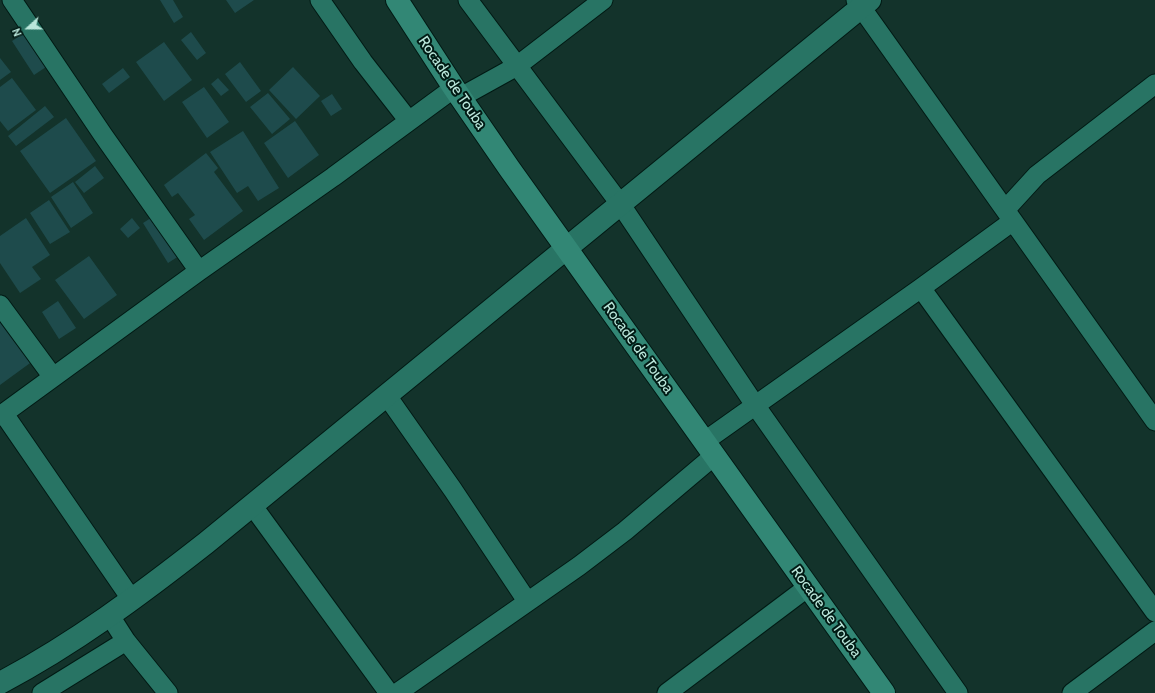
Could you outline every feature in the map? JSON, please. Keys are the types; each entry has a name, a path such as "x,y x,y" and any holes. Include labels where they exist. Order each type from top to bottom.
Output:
{"main road":[{"name":"Rocade de Touba","path":"397,0 510,168 884,693"},
{"path":"0,683 110,616 206,543 621,205 863,2"}],"street":[{"path":"12,0 103,135 199,271"},
{"path":"320,0 363,62 409,121"},
{"path":"468,0 621,205 755,406 958,693"},
{"path":"132,600 2,415 199,271 333,177 409,121 458,92 517,66 603,0"},
{"path":"863,2 1009,216 1155,421"},
{"path":"397,693 579,566 625,531 755,406 922,288 1009,216 1038,175 1155,84"},
{"path":"922,288 1155,612"},
{"path":"0,305 54,377"},
{"path":"387,396 453,490 527,601"},
{"path":"252,505 389,693"},
{"path":"667,693 808,587"},
{"path":"110,616 126,642 168,693"},
{"path":"1072,693 1155,631"},
{"path":"42,693 126,642"}],"building":[{"path":"160,0 173,0 183,17 174,23"},
{"path":"226,0 254,0 235,13"},
{"path":"27,31 49,65 34,75 12,41"},
{"path":"191,32 206,53 197,60 181,40"},
{"path":"164,42 192,80 164,101 136,62"},
{"path":"0,58 11,72 0,80"},
{"path":"240,62 261,91 246,102 225,74"},
{"path":"293,67 320,96 296,119 269,90"},
{"path":"123,68 130,77 109,93 102,84"},
{"path":"12,78 36,110 8,131 0,121 0,87"},
{"path":"218,78 229,90 221,96 211,84"},
{"path":"204,87 229,122 207,138 182,102"},
{"path":"268,93 290,119 272,134 250,107"},
{"path":"332,94 342,109 331,116 321,101"},
{"path":"45,106 54,117 16,146 8,136"},
{"path":"66,118 96,161 50,193 20,151"},
{"path":"295,121 319,155 288,178 264,143"},
{"path":"243,131 279,188 258,201 248,186 237,193 210,152"},
{"path":"206,153 218,168 214,172 243,211 204,240 189,219 195,215 178,193 172,197 164,185"},
{"path":"95,166 104,178 84,193 75,182"},
{"path":"73,182 93,213 71,228 51,197"},
{"path":"49,200 70,232 50,244 30,213"},
{"path":"154,216 179,256 168,263 143,223"},
{"path":"26,218 50,255 32,267 41,279 20,293 0,263 0,236"},
{"path":"132,218 140,228 128,238 120,229"},
{"path":"89,256 117,295 84,319 55,280"},
{"path":"58,301 76,328 59,339 42,312"},
{"path":"0,306 37,358 0,385"}]}
